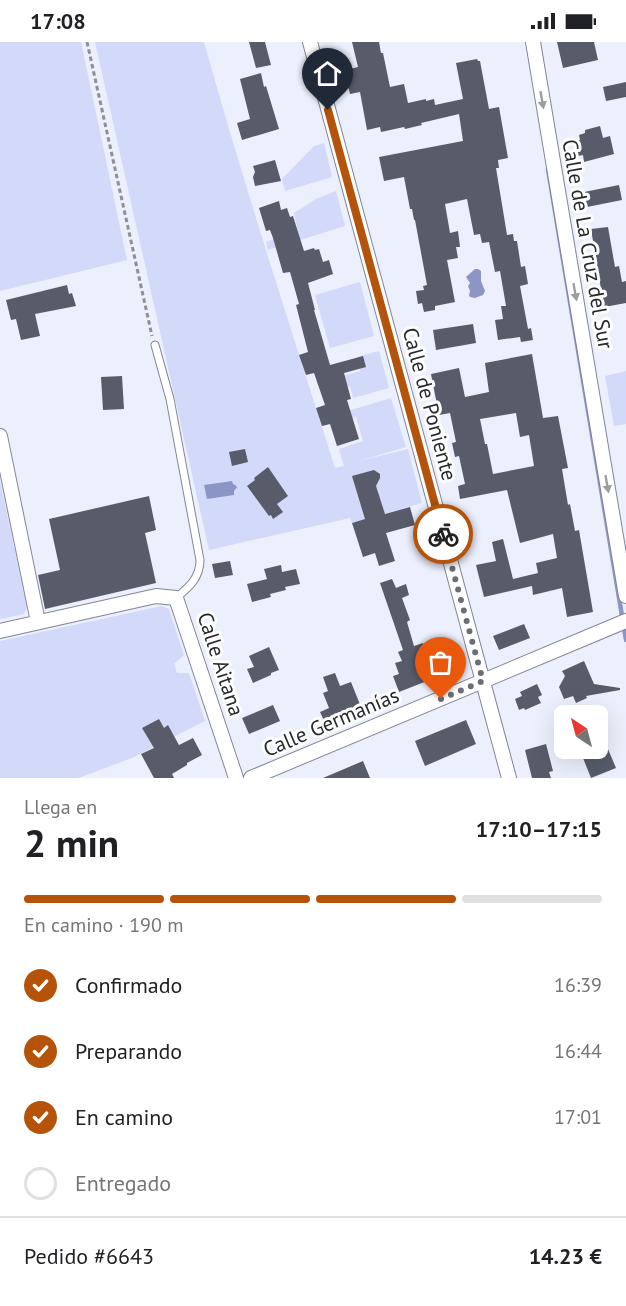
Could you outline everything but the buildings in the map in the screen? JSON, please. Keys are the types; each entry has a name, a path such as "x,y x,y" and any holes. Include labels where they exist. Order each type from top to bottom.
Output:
{"street":[{"name":"Calle de Poniente","path":"310,42 508,778"},
{"name":"Calle de La Cruz del Sur","path":"532,42 626,596"},
{"path":"0,436 38,622"},
{"path":"0,631 156,596 176,598"},
{"name":"Calle Aitana","path":"176,598 236,778"},
{"name":"Calle Germanías","path":"251,778 626,621"}],"lane":[{"path":"155,345 170,399 200,560 196,580 176,598"}],"path":[{"path":"87,42 155,345"}],"shaded area":[{"path":"0,42 81,42 127,260 0,291"},
{"path":"95,42 204,42 251,202 335,468 344,466 339,449 363,441 356,417 330,425 328,417 391,398 406,447 355,462 408,449 422,503 352,523 350,518 209,550"},
{"path":"324,143 332,177 285,191 282,179 314,146"},
{"path":"336,191 345,226 268,250 266,242 298,231 294,213 316,199"},
{"path":"475,269 481,271 481,281 485,291 483,295 475,298 469,295 470,283 466,277"},
{"path":"360,282 374,336 330,348 315,295"},
{"path":"379,351 389,388 353,398 350,386 341,388 339,377 360,371 357,357"},
{"path":"626,371 626,424 614,426 605,376"},
{"path":"0,481 27,607 24,614 0,619"},
{"path":"232,481 237,487 234,495 207,499 204,485"},
{"path":"162,606 169,609 184,655 174,664 177,673 189,673 205,721 132,758 78,778 0,778 0,641"}],"waterway":[{"path":"548,169 626,640"}],"way so far":[{"path":"441,699 483,681 443,534"}],"route":[{"path":"328,110 443,534"}]}
